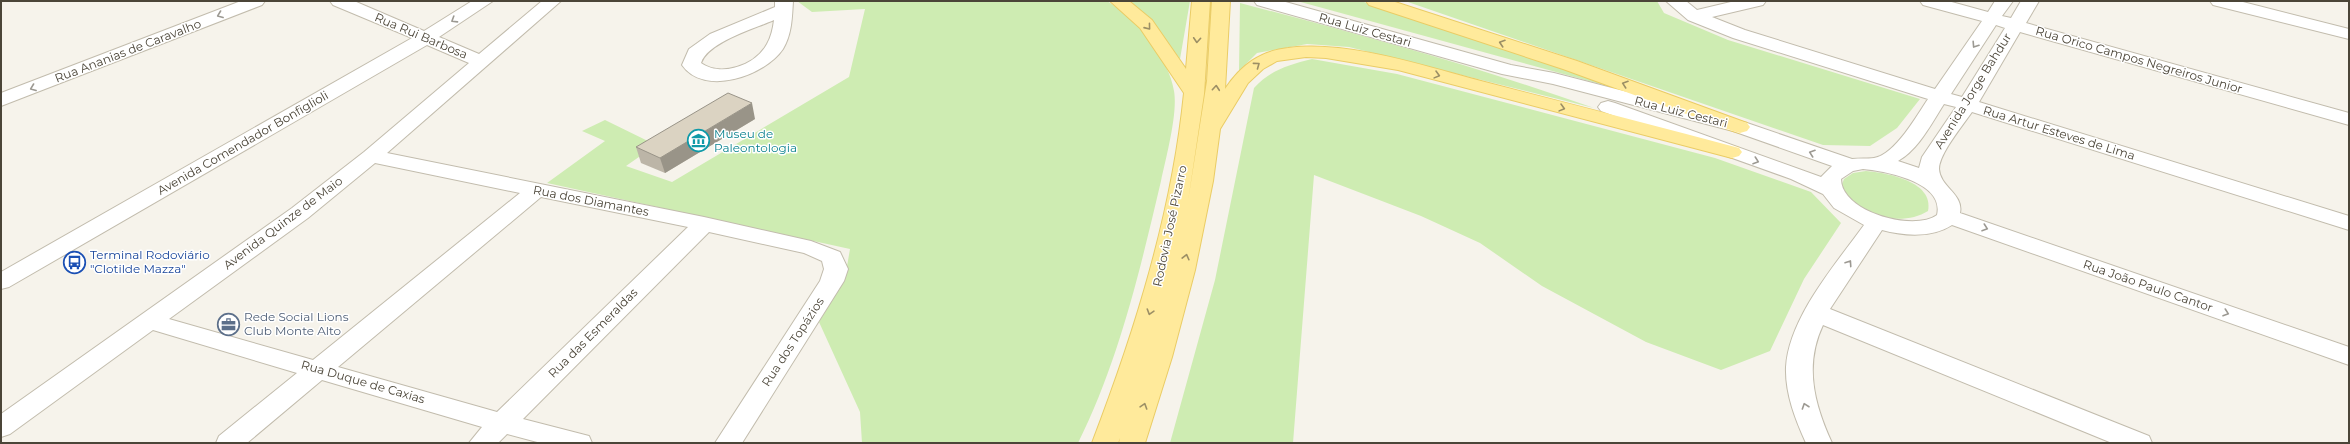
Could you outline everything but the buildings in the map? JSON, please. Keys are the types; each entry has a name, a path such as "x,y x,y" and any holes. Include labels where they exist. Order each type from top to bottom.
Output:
{"main road":[{"path":"1119,1 1146,24 1194,94"},
{"name":"Rodovia José Pizarro","path":"1105,443 1131,374 1167,250 1186,151 1194,94 1201,1"},
{"name":"Rodovia José Pizarro","path":"1132,443 1177,295 1195,220 1215,93 1221,1"},
{"path":"1375,1 1570,65 1740,128"},
{"path":"1210,130 1234,89 1256,65 1264,60 1302,51 1347,55 1399,65 1732,152"}],"street":[{"name":"Rua Ananias de Caravalho","path":"2,99 256,1"},
{"name":"Rua Rui Barbosa","path":"339,1 424,39 480,61"},
{"name":"Avenida Comendador Bonfiglioli","path":"1,282 424,39 484,1"},
{"name":"Avenida Quinze de Maio","path":"1,427 300,213 371,156 480,61 552,1"},
{"path":"1688,6 1757,1"},
{"name":"Rua Orico Campos Negreiros Junior","path":"1929,1 2349,119"},
{"name":"Avenida Jorge Bahdur","path":"1879,164 1899,152 1941,98 2004,1"},
{"name":"Avenida Jorge Bahdur","path":"1933,184 1929,169 1932,157 1967,105 2014,25 2030,1"},
{"path":"2219,1 2349,34"},
{"name":"Rua Luiz Cestari","path":"1265,2 1509,70 1554,79 1740,128 1849,165"},
{"path":"784,6 779,39 763,62 733,75 707,74 691,65 695,53 716,38 784,6"},
{"name":"Rua Artur Esteves de Lima","path":"1688,6 1739,34 1941,98 2349,223"},
{"name":"Rua Luiz Cestari","path":"1509,70 1798,175 1830,189"},
{"name":"Rua dos Diamantes","path":"371,156 704,224 811,248"},
{"path":"1879,164 1911,172 1933,184 1947,200 1950,206 1948,216 1936,224 1916,228 1900,227 1877,222 1849,209 1837,199 1830,189 1829,181 1832,174 1839,168 1849,165 1879,164"},
{"path":"229,443 536,190"},
{"name":"Rua João Paulo Cantor","path":"1948,216 2349,356"},
{"path":"1819,443 1802,396 1799,367 1804,340 1822,304 1877,222"},
{"name":"Rua das Esmeraldas","path":"482,443 704,224"},
{"name":"Rua dos Topázios","path":"728,443 832,281 836,269 832,257 811,248"},
{"path":"1822,304 2139,443"},
{"name":"Rua Duque de Caxias","path":"148,321 319,369 502,423 579,443"}],"green space":[{"path":"797,1 1107,1 1118,8 1140,28 1150,40 1166,65 1171,78 1175,100 1173,123 1161,181 1145,248 1117,348 1078,443 862,443 860,412 819,322 845,278 850,249 547,183 605,141 582,131 605,120 656,145 626,166 672,182 849,77 865,9 812,12"},
{"path":"1128,1 1190,1 1180,59 1147,15"},
{"path":"1297,1 1361,1 1651,98"},
{"path":"1405,1 1657,1 1664,13 1728,40 1920,99 1897,128 1870,146 1823,145"},
{"path":"1240,3 1418,52 1594,108 1349,47 1307,44 1257,53 1239,71"},
{"path":"1312,59 1397,74 1715,158 1811,192 1841,223 1804,279 1770,351 1721,370 1646,342 1542,286 1480,243 1421,216 1314,175 1293,443 1170,443 1215,280 1254,88 1273,72"},
{"path":"1866,171 1907,180 1917,186 1924,192 1928,201 1928,211 1917,216 1892,219 1867,212 1856,205 1847,197 1841,187 1844,179 1853,173"}],"place":[{"name":"Museu de Paleontologia","path":"698,141"},
{"name":"Terminal Rodoviário \"Clotilde Mazza\"","path":"75,262"},
{"name":"Rede Social Lions Club Monte Alto","path":"229,324"}]}
